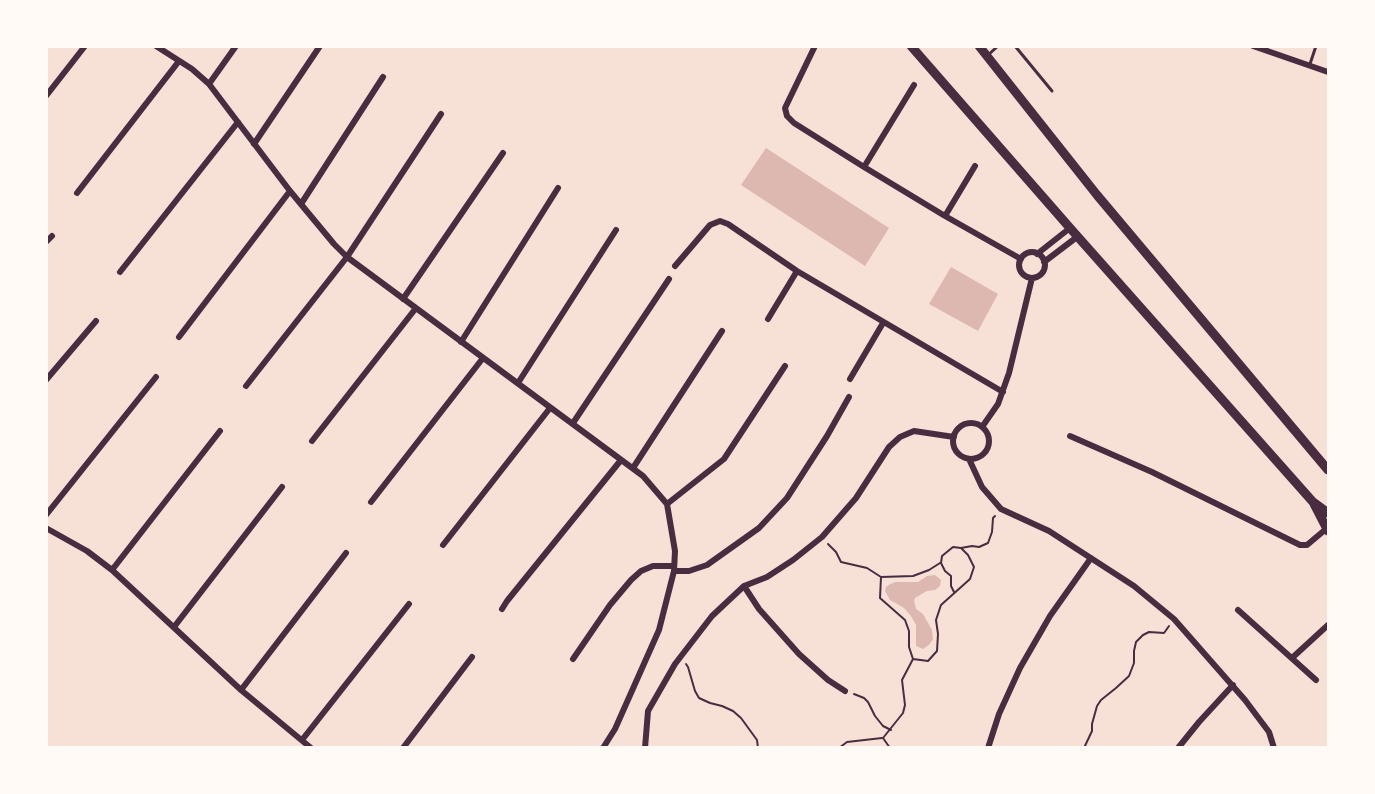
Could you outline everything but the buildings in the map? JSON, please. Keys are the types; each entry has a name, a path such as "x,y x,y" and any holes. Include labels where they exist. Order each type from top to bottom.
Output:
{"main road":[{"path":"911,46 1313,502 1329,513"},
{"path":"979,46 1097,195 1329,470"},
{"path":"1313,502 1327,530"}],"street":[{"path":"46,96 85,46"},
{"path":"156,46 192,69 208,84 290,191 347,257 633,468 667,504 675,551 674,568 659,630 615,729 603,747"},
{"path":"208,84 236,46"},
{"path":"254,144 320,46"},
{"path":"815,46 785,108 787,116 794,123 864,167 1021,259"},
{"path":"1253,46 1329,72"},
{"path":"77,193 178,61"},
{"path":"301,204 383,77"},
{"path":"864,167 914,85"},
{"path":"246,386 347,257 441,114"},
{"path":"120,272 238,122"},
{"path":"403,299 503,153"},
{"path":"945,216 975,166"},
{"path":"461,342 558,188"},
{"path":"179,337 290,191"},
{"path":"675,266 710,225 720,221 728,224 797,271 1002,393"},
{"path":"1037,254 1070,228"},
{"path":"518,383 616,230"},
{"path":"46,242 52,236"},
{"path":"1044,262 1077,237"},
{"path":"1031,253 1042,257 1044,262 1042,273 1037,277 1027,277 1021,272 1019,263 1021,259 1031,253"},
{"path":"768,320 797,271"},
{"path":"982,427 998,404 1009,373 1032,278"},
{"path":"573,423 669,279"},
{"path":"312,441 416,308"},
{"path":"46,380 96,321"},
{"path":"850,379 883,323"},
{"path":"633,468 722,331"},
{"path":"370,502 483,358"},
{"path":"667,504 724,459 785,366"},
{"path":"46,515 156,377"},
{"path":"573,659 610,605 641,571 653,566 689,571 707,565 759,528 787,498 849,397"},
{"path":"443,545 550,408"},
{"path":"969,423 976,424 982,427 989,436 988,448 980,457 969,459 962,457 953,445 954,437 956,431 962,426 969,423"},
{"path":"112,570 220,431"},
{"path":"645,747 648,711 680,657 712,616 744,586 767,577 822,537 856,498 889,447 900,437 914,431 954,437"},
{"path":"1070,436 1152,472 1300,545 1307,545 1327,530"},
{"path":"969,459 982,487 1000,509 1049,531 1134,586 1174,619 1233,685 1269,732 1274,747"},
{"path":"502,609 621,460"},
{"path":"174,627 282,487"},
{"path":"46,528 87,551 112,570 241,690 311,747"},
{"path":"241,690 346,553"},
{"path":"988,747 999,714 1020,668 1050,616 1091,558"},
{"path":"744,586 759,609 799,654 845,692"},
{"path":"302,740 409,604"},
{"path":"1238,610 1316,680"},
{"path":"1292,658 1329,626"},
{"path":"403,747 472,657"},
{"path":"1178,747 1233,685"}],"lane":[{"path":"987,56 998,46"},
{"path":"1015,46 1052,91"},
{"path":"1309,66 1316,46"}],"path":[{"path":"954,592 951,586 951,576 941,563 942,556 953,547 979,547 987,543 992,532 993,518 1000,509"},
{"path":"822,537 836,552 841,562 867,568 880,578 913,576 941,563"},
{"path":"913,659 928,661 937,651 936,620 940,605 970,579 974,567 968,555 961,548"},
{"path":"839,747 847,742 883,738 903,713 905,705 902,680 913,659 909,647 909,631 905,620 880,598 880,578"},
{"path":"1084,747 1092,731 1092,723 1101,699 1129,676 1134,663 1136,642 1149,633 1164,633 1174,619"},
{"path":"680,657 688,667 699,698 733,711 757,740 758,747"},
{"path":"845,692 864,698 883,726 891,730"},
{"path":"883,738 890,747"}],"shaded area":[{"path":"766,148 889,228 865,266 741,185"},
{"path":"951,267 998,294 978,331 929,304"},
{"path":"935,575 941,580 940,586 920,595 914,601 916,609 923,614 932,630 933,639 923,649 916,646 916,625 911,616 904,608 890,600 885,591 886,587 896,582 918,582 927,576"}]}
